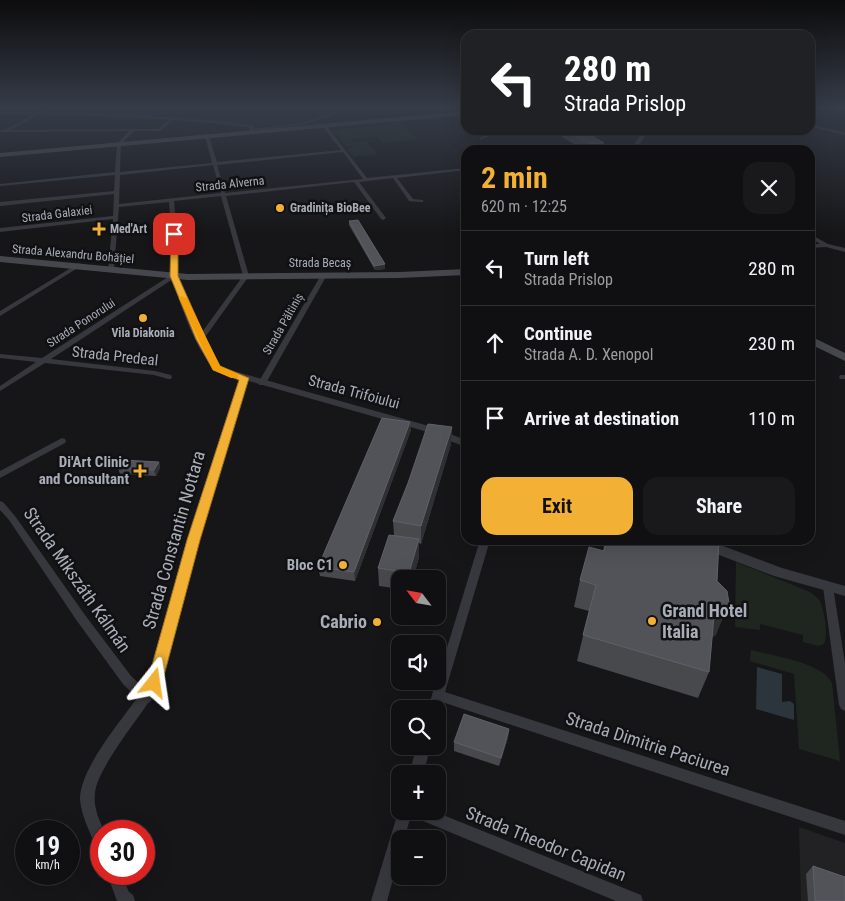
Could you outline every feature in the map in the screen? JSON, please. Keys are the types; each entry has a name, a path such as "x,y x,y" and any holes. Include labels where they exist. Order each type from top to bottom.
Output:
{"main road":[{"path":"0,154 47,150"},
{"name":"Strada Alexandru Bohățiel","path":"0,259 174,276"},
{"name":"Strada Becaș","path":"174,276 399,275 461,272"},
{"path":"815,342 845,358"}],"street":[{"path":"111,269 120,150"},
{"path":"201,339 246,276 211,150"},
{"path":"0,185 344,151 366,180"},
{"name":"Strada Alverna","path":"116,206 461,170"},
{"path":"394,177 411,200 421,201"},
{"path":"356,181 383,218"},
{"path":"0,204 117,192"},
{"path":"171,200 174,234 174,276"},
{"name":"Strada Galaxiei","path":"0,230 116,217"},
{"path":"815,239 826,246"},
{"path":"815,246 845,250"},
{"path":"0,314 79,266"},
{"name":"Strada Păltiniș","path":"262,383 324,275"},
{"name":"Strada Trifoiului","path":"174,276 201,339 216,368 244,378 425,428 461,442"},
{"name":"Strada Ponorului","path":"0,389 174,276"},
{"name":"Strada Predeal","path":"0,356 41,362 155,372 168,377"},
{"name":"Strada Constantin Nottara","path":"92,820 86,804 87,794 95,771 146,698 154,683 193,540 244,378"},
{"path":"0,476 62,441"},
{"name":"Strada Mikszáth Kálmán","path":"0,504 12,518 81,618 136,690 146,698"},
{"path":"437,700 483,545"},
{"path":"707,545 770,569 845,591"},
{"path":"828,587 845,705"},
{"name":"Strada Dimitrie Paciurea","path":"446,705 845,828"},
{"path":"379,901 402,820"},
{"name":"Strada Theodor Capidan","path":"437,820 636,901"},
{"path":"118,885 123,897 127,901"}],"shaded area":[{"path":"348,150 374,150 378,154 353,157"},
{"path":"736,562 810,592 816,597 821,604 825,618 826,635 824,644 818,646 803,642 803,635 760,624 760,630 735,627"},
{"path":"751,650 808,665 827,676 832,683 840,761 799,749 794,674 750,661"},
{"path":"757,667 782,674 782,702 790,701 794,704 794,720 756,709"},
{"path":"799,827 845,843 845,901 801,901"}],"building":[{"path":"358,220 385,264 374,266 349,221"},
{"path":"382,418 410,422 354,572 318,567"},
{"path":"428,424 452,427 421,526 393,521 408,483"},
{"path":"123,460 159,462 154,470 118,468"},
{"path":"389,535 419,539 410,570 378,568"},
{"name":"Grand Hotel Italia","path":"605,545 719,545 717,581 727,591 729,603 727,608 714,616 709,672 583,635 596,585 580,580 589,547 604,551"},
{"path":"464,714 509,729 501,758 454,742"},
{"path":"813,866 845,877 845,901 815,901"}],"slow traffic":[{"path":"183,298 216,368 235,376"}],"place":[{"name":"Gradinița BioBee","path":"280,208"},
{"name":"Med'Art","path":"99,229"},
{"name":"Vila Diakonia","path":"143,318"},
{"name":"Di'Art Clinic and Consultant","path":"140,471"},
{"name":"Bloc C1","path":"343,565"},
{"name":"Grand Hotel Italia","path":"652,621"},
{"name":"Cabrio","path":"377,622"}],"route":[{"path":"154,683 193,540 244,378 216,368 201,339 174,276 174,234"}]}
